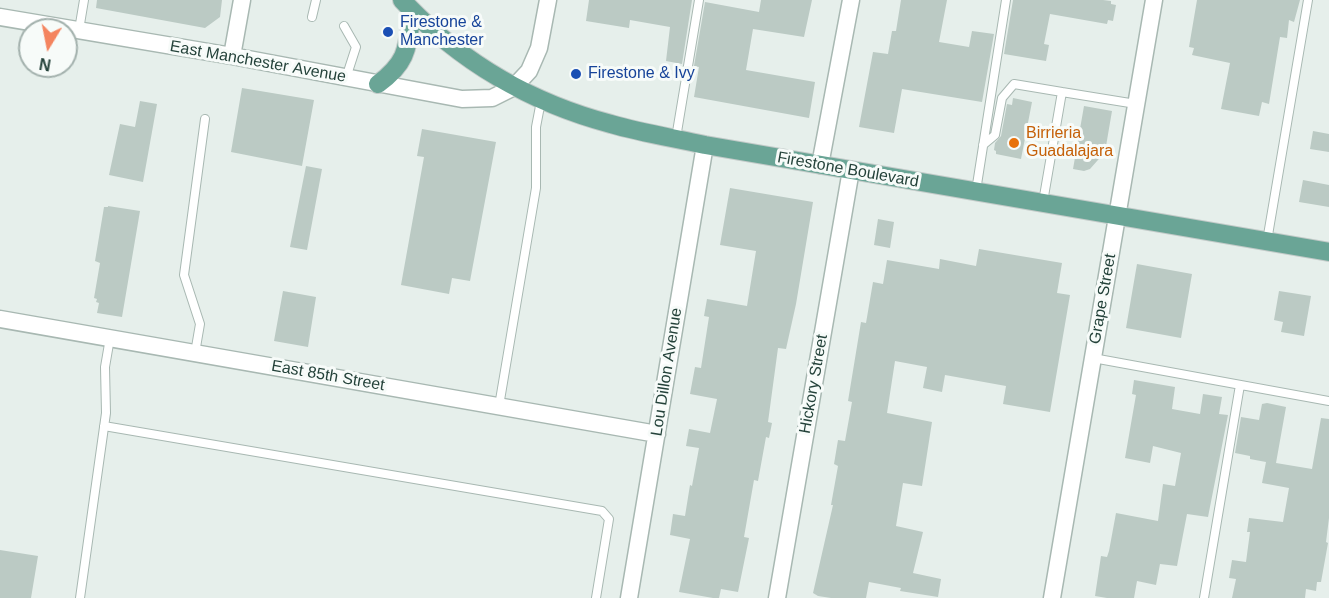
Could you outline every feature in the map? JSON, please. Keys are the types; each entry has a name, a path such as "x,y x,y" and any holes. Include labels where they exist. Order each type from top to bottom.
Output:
{"main road":[{"name":"Firestone Boulevard","path":"407,5 453,48 514,87 541,100 611,124 705,146 1329,252"},
{"path":"378,84 390,75 402,61 407,47 407,5"}],"street":[{"path":"232,56 242,0"},
{"path":"514,87 529,71 540,48 548,0"},
{"path":"820,165 851,0"},
{"name":"Grape Street","path":"1052,598 1154,0"},
{"name":"East Manchester Avenue","path":"0,17 232,56 462,99 492,98 514,87"},
{"name":"Lou Dillon Avenue","path":"629,598 705,146"},
{"name":"Hickory Street","path":"777,598 851,170"},
{"name":"East 85th Street","path":"0,319 657,434"}],"lane":[{"path":"79,30 84,0"},
{"path":"312,17 316,0"},
{"path":"676,138 699,0"},
{"path":"976,191 1006,0"},
{"path":"1268,241 1308,0"},
{"path":"344,26 356,47 346,78"},
{"path":"983,146 994,135 1002,98 1014,84 1136,104"},
{"path":"1043,202 1062,92"},
{"path":"499,406 536,188 536,127 541,100"},
{"path":"195,353 200,324 184,275 205,119"},
{"path":"80,598 106,412 105,367 110,338"},
{"path":"1093,358 1329,401"},
{"path":"1204,598 1239,385"},
{"path":"104,426 602,511 609,519 596,598"}],"building":[{"path":"97,0 222,0 220,17 205,28 96,8"},
{"path":"589,0 692,0 682,64 666,61 670,27 630,20 629,28 586,21"},
{"path":"761,0 812,0 804,37 753,29 746,70 815,82 809,118 694,97 699,67 694,66 705,2 759,12"},
{"path":"901,0 947,0 939,42 969,47 972,31 994,34 982,102 902,89 894,133 859,127 873,52 888,54 892,31 896,31"},
{"path":"1013,0 1103,0 1111,1 1111,4 1116,5 1113,21 1108,20 1107,24 1050,14 1044,44 1049,45 1046,61 1004,54"},
{"path":"1197,0 1300,0 1294,22 1289,20 1287,38 1280,37 1269,104 1262,102 1259,116 1221,109 1230,63 1192,55 1194,48 1189,47"},
{"path":"242,88 314,100 302,166 231,152"},
{"path":"1013,98 1032,102 1021,159 996,154 994,150 995,143 1001,136 1007,104 1012,105"},
{"path":"140,101 157,104 143,182 109,175 120,124 135,127"},
{"path":"1084,106 1112,111 1105,152 1090,169 1084,171 1073,169"},
{"path":"422,129 496,142 470,281 452,278 449,294 401,285 424,157 417,156"},
{"path":"1313,131 1329,134 1329,152 1310,149"},
{"path":"306,166 322,169 307,250 290,247"},
{"path":"1303,180 1329,185 1329,207 1299,202"},
{"path":"730,188 813,202 786,349 778,348 768,422 772,423 769,438 766,437 758,481 754,480 744,537 749,538 738,592 721,589 719,598 713,598 679,592 690,539 670,535 673,514 685,516 699,448 686,446 689,429 710,433 717,399 690,394 695,367 701,368 709,317 704,316 707,299 747,306 756,251 720,245"},
{"path":"104,207 140,211 122,317 97,313 99,303 94,298 100,263 95,261"},
{"path":"878,219 894,222 890,248 874,245"},
{"path":"979,249 1062,263 1057,293 1070,295 1050,412 1003,404 1006,386 945,375 942,392 923,388 927,367 895,361 887,413 932,422 922,486 903,483 896,526 923,532 913,573 941,579 938,597 900,591 901,588 869,582 866,598 818,596 813,593 833,505 831,505 838,466 834,464 838,440 845,441 852,402 848,401 861,322 866,323 873,282 883,284 887,260 939,269 940,259 976,266"},
{"path":"1137,264 1192,274 1181,338 1126,328"},
{"path":"283,291 316,297 308,347 274,341"},
{"path":"1279,291 1311,296 1304,336 1281,332 1283,322 1274,320"},
{"path":"1134,380 1175,387 1172,409 1200,414 1203,394 1222,397 1219,414 1228,415 1208,517 1187,514 1177,566 1160,564 1156,585 1137,581 1134,598 1107,598 1095,596 1101,556 1107,557 1116,513 1158,521 1163,484 1175,486 1181,453 1153,446 1150,463 1125,458 1136,395 1132,394"},
{"path":"1262,404 1286,407 1276,463 1312,469 1321,418 1329,419 1329,518 1326,542 1328,543 1321,582 1317,582 1316,591 1306,589 1305,598 1232,598 1236,579 1229,578 1232,560 1246,562 1250,532 1247,532 1249,518 1283,522 1289,488 1262,483 1266,462 1235,453 1241,417 1259,420"},
{"path":"0,550 38,556 31,598 0,598"}],"place":[{"name":"Firestone & Manchester","path":"388,32"},
{"name":"Firestone & Ivy","path":"576,74"},
{"name":"Birrieria Guadalajara","path":"1014,143"}]}
